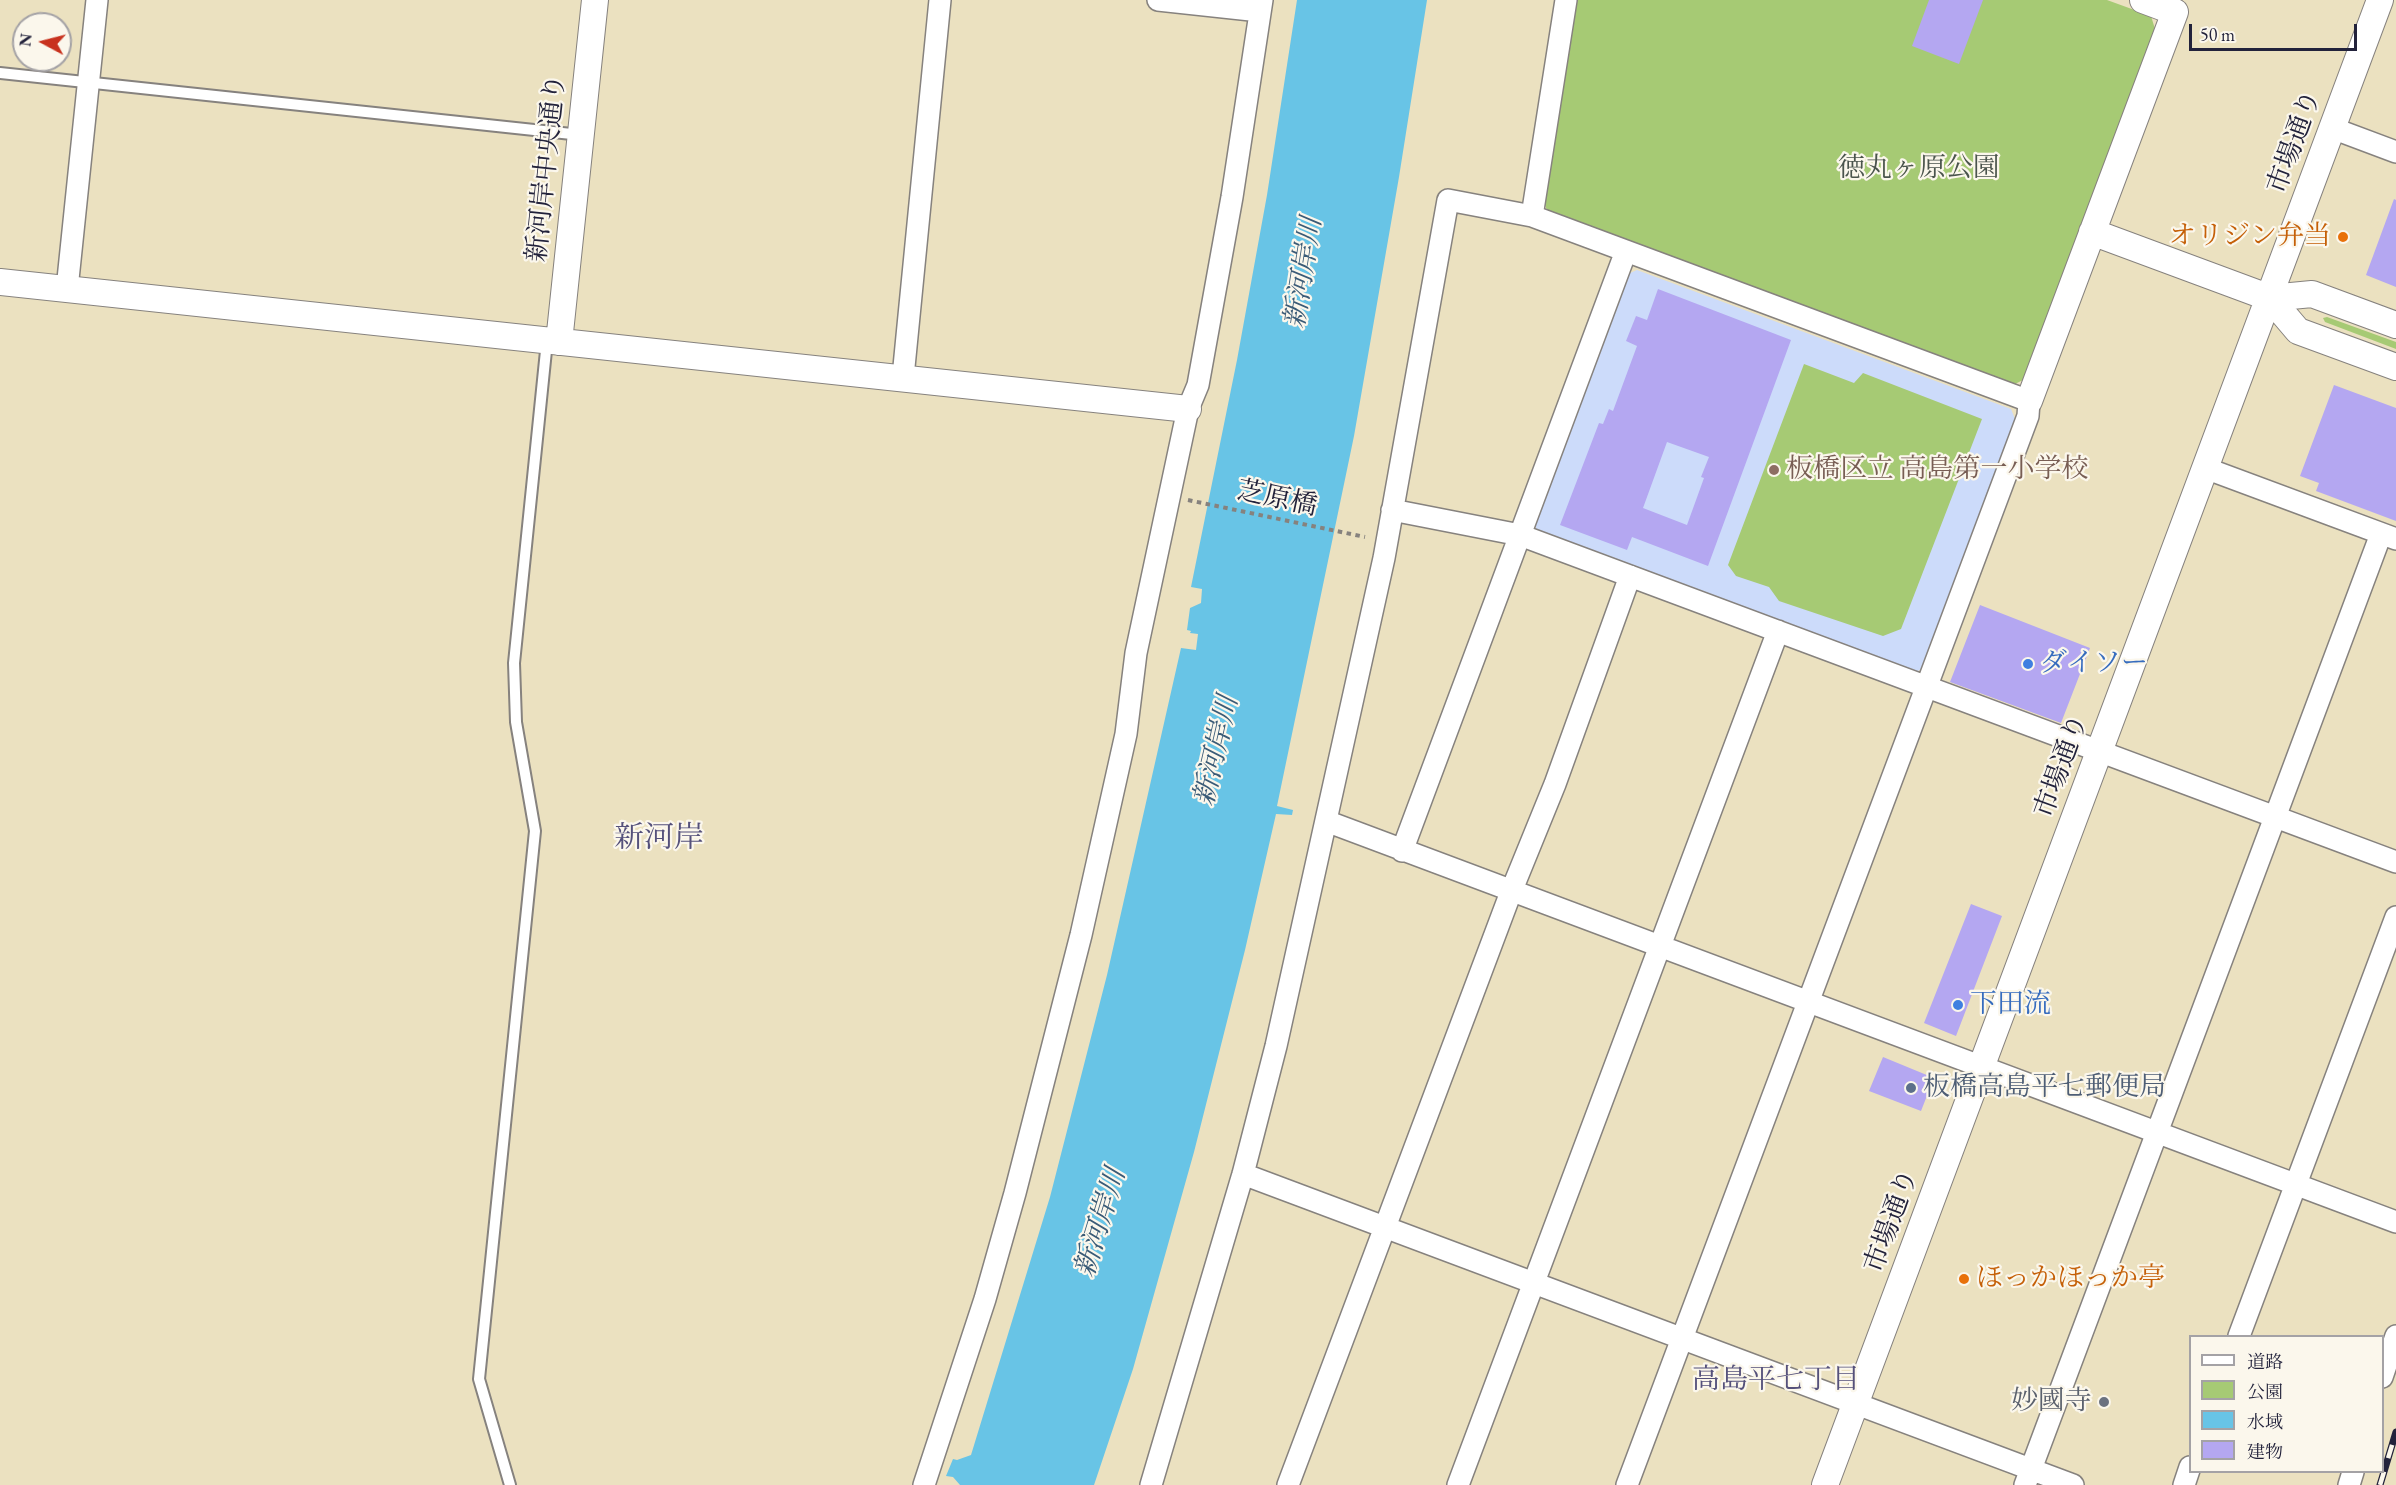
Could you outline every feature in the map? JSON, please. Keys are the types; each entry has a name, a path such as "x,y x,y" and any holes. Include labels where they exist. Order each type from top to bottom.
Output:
{"street":[{"path":"67,289 97,0"},
{"name":"新河岸中央通り","path":"553,341 581,135 595,0"},
{"path":"903,377 940,0"},
{"path":"924,1485 985,1299 1015,1193 1081,935 1126,734 1136,653 1188,409 1198,385 1226,232 1261,5 1158,0"},
{"path":"1532,216 1566,0"},
{"path":"1627,1485 2028,416 2029,401 2092,232 2179,6 2143,0"},
{"name":"市場通り","path":"1825,1485 2380,0"},
{"path":"2332,128 2396,152"},
{"path":"1151,1485 1243,1174 1276,1046 1384,558 1448,200 1532,216 2029,401"},
{"path":"2092,232 2270,298 2312,294 2396,325"},
{"path":"1402,851 1626,251"},
{"path":"0,282 1188,409"},
{"path":"2270,298 2298,331 2396,367"},
{"path":"2028,1477 2276,818 2389,537 2205,468"},
{"path":"1392,510 1520,535 2396,862"},
{"path":"1288,1485 1511,892 1555,784 1630,576"},
{"path":"1458,1485 1778,631"},
{"path":"1326,821 2396,1222"},
{"path":"2239,1335 2396,916"},
{"path":"1243,1174 1856,1404 2028,1477 2073,1485"},
{"path":"2384,1371 2396,1336"},
{"path":"2184,1485 2189,1470"}],"lane":[{"path":"0,73 581,135"},
{"path":"510,1485 479,1379 534,831 516,722 514,663 553,341"}],"path":[{"name":"芝原橋","path":"1182,499 1365,537"}],"shaded area":[{"name":"板橋区立 高島第一小学校","path":"1637,270 2011,409 2015,419 1921,669 1912,675 1538,534 1534,522 1628,274"}],"green space":[{"name":"徳丸ヶ原公園","path":"1575,0 2107,0 2151,16 2155,29 2023,380 2013,385 1548,212 1544,203"},
{"path":"2327,317 2396,342 2396,349 2325,322 2323,318"},
{"path":"1804,364 1854,383 1863,373 1982,419 1901,629 1883,636 1779,601 1769,587 1736,576 1728,565"}],"water":[{"name":"新河岸川","path":"1297,0 1427,0 1354,436 1277,806 1293,810 1292,815 1276,814 1245,950 1194,1152 1133,1369 1094,1485 960,1485 953,1477 946,1476 953,1459 957,1460 971,1455 1050,1197 1107,975 1181,648 1196,650 1198,634 1187,630 1190,608 1201,603 1202,589 1191,587 1237,360 1267,195"}],"building":[{"path":"1929,0 1983,0 1959,64 1912,46"},
{"path":"2394,199 2396,200 2396,287 2366,275"},
{"path":"1658,289 1791,340 1708,566 1632,537 1627,550 1560,525 1599,423 1603,424 1609,409 1613,411 1637,346 1626,341 1636,316 1647,320","holes":["1667,442 1709,457 1687,525 1643,508"]},
{"path":"2334,385 2396,408 2396,521 2316,491 2319,483 2300,476"},
{"path":"1980,605 2090,648 2061,723 1950,682"},
{"path":"1971,904 2002,916 1956,1036 1924,1023"},
{"path":"1883,1057 1934,1078 1921,1111 1869,1091"}],"railway":[{"path":"2384,1472 2396,1432"},
{"path":"2380,1485 2384,1473"}],"place":[{"name":"オリジン弁当","path":"2343,237"},
{"name":"板橋区立 高島第一小学校","path":"1774,470"},
{"name":"ダイソー","path":"2028,664"},
{"name":"下田流","path":"1958,1005"},
{"name":"板橋高島平七郵便局","path":"1911,1088"},
{"name":"ほっかほっか亭","path":"1964,1279"},
{"name":"妙國寺","path":"2104,1402"}],"district":[{"name":"新河岸","path":"659,839"},
{"name":"高島平七丁目","path":"1776,1380"}]}
